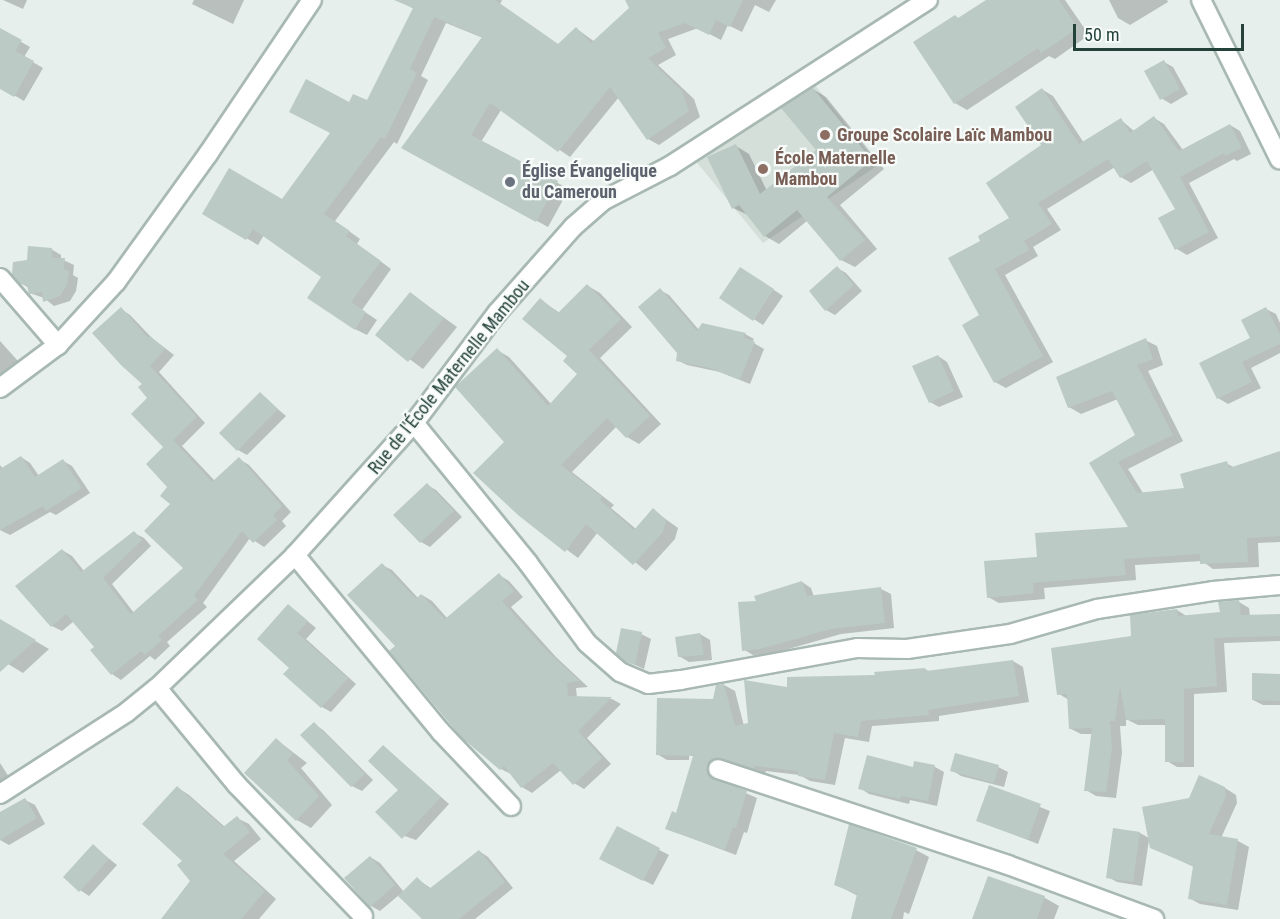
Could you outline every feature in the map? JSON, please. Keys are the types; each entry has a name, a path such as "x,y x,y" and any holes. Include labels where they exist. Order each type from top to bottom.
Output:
{"street":[{"path":"0,388 58,345 116,282 208,154 312,0"},
{"name":"Rue de l'École Maternelle Mambou","path":"0,794 127,712 157,688 295,555 414,423 497,314 573,227 604,200 670,166 928,0"},
{"path":"1201,0 1280,160"},
{"path":"0,278 58,345"},
{"path":"414,423 528,563 587,643 620,672 648,684 857,648 907,649 1010,634 1097,609 1213,591 1280,585"},
{"path":"295,555 441,732 511,806"},
{"path":"157,688 237,785 363,916"},
{"path":"718,769 997,861 1154,919"}],"shaded area":[{"name":"École Maternelle Mambou","path":"811,80 878,165 763,243 694,159"}],"building":[{"path":"394,0 495,0 558,44 576,27 591,43 629,8 625,0 743,0 730,27 716,20 709,35 685,23 658,33 666,48 648,58 682,91 689,111 647,140 610,87 558,152 490,103 471,135 558,181 536,222 401,148 482,37 434,17 410,69 417,73 385,139 381,137 324,214 350,231 346,236 381,261 351,302 366,312 355,330 307,298 321,277 253,229 246,240 202,214 229,168 282,199 330,133 289,112 306,79 349,102 353,94 367,100 413,8"},
{"path":"986,0 1059,0 1078,28 1041,53 1038,48 954,104 913,42 955,15 958,18"},
{"path":"0,28 22,40 15,51 34,61 14,97 0,89"},
{"path":"1164,60 1180,89 1160,100 1144,71"},
{"path":"813,88 872,160 827,197 865,240 840,261 797,210 764,237 739,205 732,209 707,157 736,144 760,194 816,150 781,108"},
{"path":"1042,88 1079,144 1121,118 1130,133 1154,116 1179,151 1230,124 1242,148 1225,156 1224,153 1180,177 1209,232 1175,250 1158,218 1175,209 1147,161 1120,178 1108,159 1038,203 1052,224 1024,241 1029,250 995,269 1043,356 994,383 962,325 979,315 948,258 980,241 978,236 1009,218 986,183 1041,145 1015,107"},
{"path":"28,246 52,248 52,258 65,258 64,269 69,271 67,285 60,296 43,302 42,292 29,294 27,285 20,284 12,274 13,262 27,260"},
{"path":"837,266 854,285 825,311 809,291"},
{"path":"740,267 774,289 753,321 719,298"},
{"path":"587,284 621,319 589,350 650,416 626,438 607,418 561,465 602,497 600,500 634,530 653,508 666,520 663,532 633,565 586,524 565,552 518,515 473,473 504,442 455,387 497,348 548,406 577,374 563,361 567,356 522,319 540,298 558,313"},
{"path":"660,288 697,331 702,323 746,333 743,337 755,342 740,380 709,368 676,361 677,353 638,307"},
{"path":"410,292 444,318 408,362 375,335"},
{"path":"121,307 148,338 150,336 165,349 150,366 197,417 173,440 212,482 239,457 282,506 273,515 277,520 253,543 242,531 194,596 198,600 158,636 162,640 145,655 141,651 111,675 90,650 94,647 66,614 51,627 15,586 62,549 81,572 134,531 142,540 103,578 131,614 183,568 144,531 170,504 160,496 167,487 146,464 163,447 131,414 147,398 138,387 142,384 92,333"},
{"path":"1266,307 1280,334 1280,344 1242,362 1252,382 1217,399 1199,363 1250,338 1241,320"},
{"path":"1146,338 1153,359 1137,365 1173,435 1118,462 1137,493 1184,488 1180,474 1227,461 1229,468 1280,451 1280,536 1247,538 1248,562 1200,564 1200,554 1124,559 1126,575 1033,583 1034,593 987,598 984,561 1037,557 1035,533 1128,527 1089,463 1135,435 1112,391 1068,408 1056,377"},
{"path":"938,355 954,391 929,403 912,366"},
{"path":"260,392 278,409 237,451 219,433"},
{"path":"21,456 35,477 63,459 82,488 46,511 43,506 0,530 0,469"},
{"path":"427,483 454,511 420,543 393,515"},
{"path":"382,563 416,599 421,594 445,619 499,573 514,591 502,601 546,650 580,681 567,683 568,696 612,697 578,731 602,758 573,785 553,763 521,788 504,766 500,770 462,738 389,651 395,646 347,595"},
{"path":"802,581 807,596 881,587 885,623 831,629 760,649 742,651 738,602 756,601 754,596"},
{"path":"1239,600 1241,615 1280,614 1280,636 1214,638 1217,686 1184,689 1184,762 1165,762 1165,719 1126,720 1120,686 1115,721 1110,721 1112,747 1106,792 1084,791 1092,728 1069,729 1067,694 1057,695 1051,648 1131,636 1130,615 1177,609 1178,616 1220,612 1218,602"},
{"path":"288,604 308,621 297,633 348,678 321,708 283,674 289,668 257,639"},
{"path":"0,619 36,640 0,672"},
{"path":"621,628 642,632 635,665 626,662 616,653"},
{"path":"700,633 704,655 678,657 675,637"},
{"path":"1013,660 1019,696 928,710 929,715 861,721 858,737 834,733 825,780 798,776 798,771 755,766 754,769 721,758 711,760 707,771 710,777 747,791 736,828 733,827 725,850 665,829 672,811 676,813 693,756 656,755 657,698 713,699 716,685 724,684 735,726 748,723 744,680 787,687 787,677 875,675 874,672 925,668 926,671"},
{"path":"1252,673 1280,674 1280,701 1252,700"},
{"path":"314,722 365,774 351,787 300,735"},
{"path":"276,738 293,754 287,760 319,796 296,821 244,773"},
{"path":"383,745 441,797 402,839 375,812 398,790 368,761"},
{"path":"955,753 999,765 994,783 950,771"},
{"path":"867,755 913,767 914,761 935,765 928,801 901,796 900,799 858,789"},
{"path":"1199,775 1225,787 1226,796 1209,834 1238,839 1227,905 1188,899 1193,866 1150,848 1142,807 1189,798"},
{"path":"989,785 1041,804 1028,840 976,821"},
{"path":"177,786 223,827 237,816 250,832 223,854 265,891 241,919 161,919 190,881 177,865 182,861 142,824"},
{"path":"25,798 37,818 0,840 0,812"},
{"path":"849,824 917,848 891,919 851,919 857,894 834,885"},
{"path":"617,826 660,848 643,881 599,859"},
{"path":"1113,828 1140,832 1133,882 1106,878"},
{"path":"93,844 109,859 79,892 63,877"},
{"path":"479,850 505,882 459,919 422,919 398,896 417,877 429,889"},
{"path":"370,856 395,885 370,907 344,878"},
{"path":"988,876 1045,896 1037,919 972,919"}],"place":[{"name":"Groupe Scolaire Laïc Mambou","path":"825,135"},
{"name":"École Maternelle Mambou","path":"763,169"},
{"name":"Église Évangelique du Cameroun","path":"510,182"}]}
